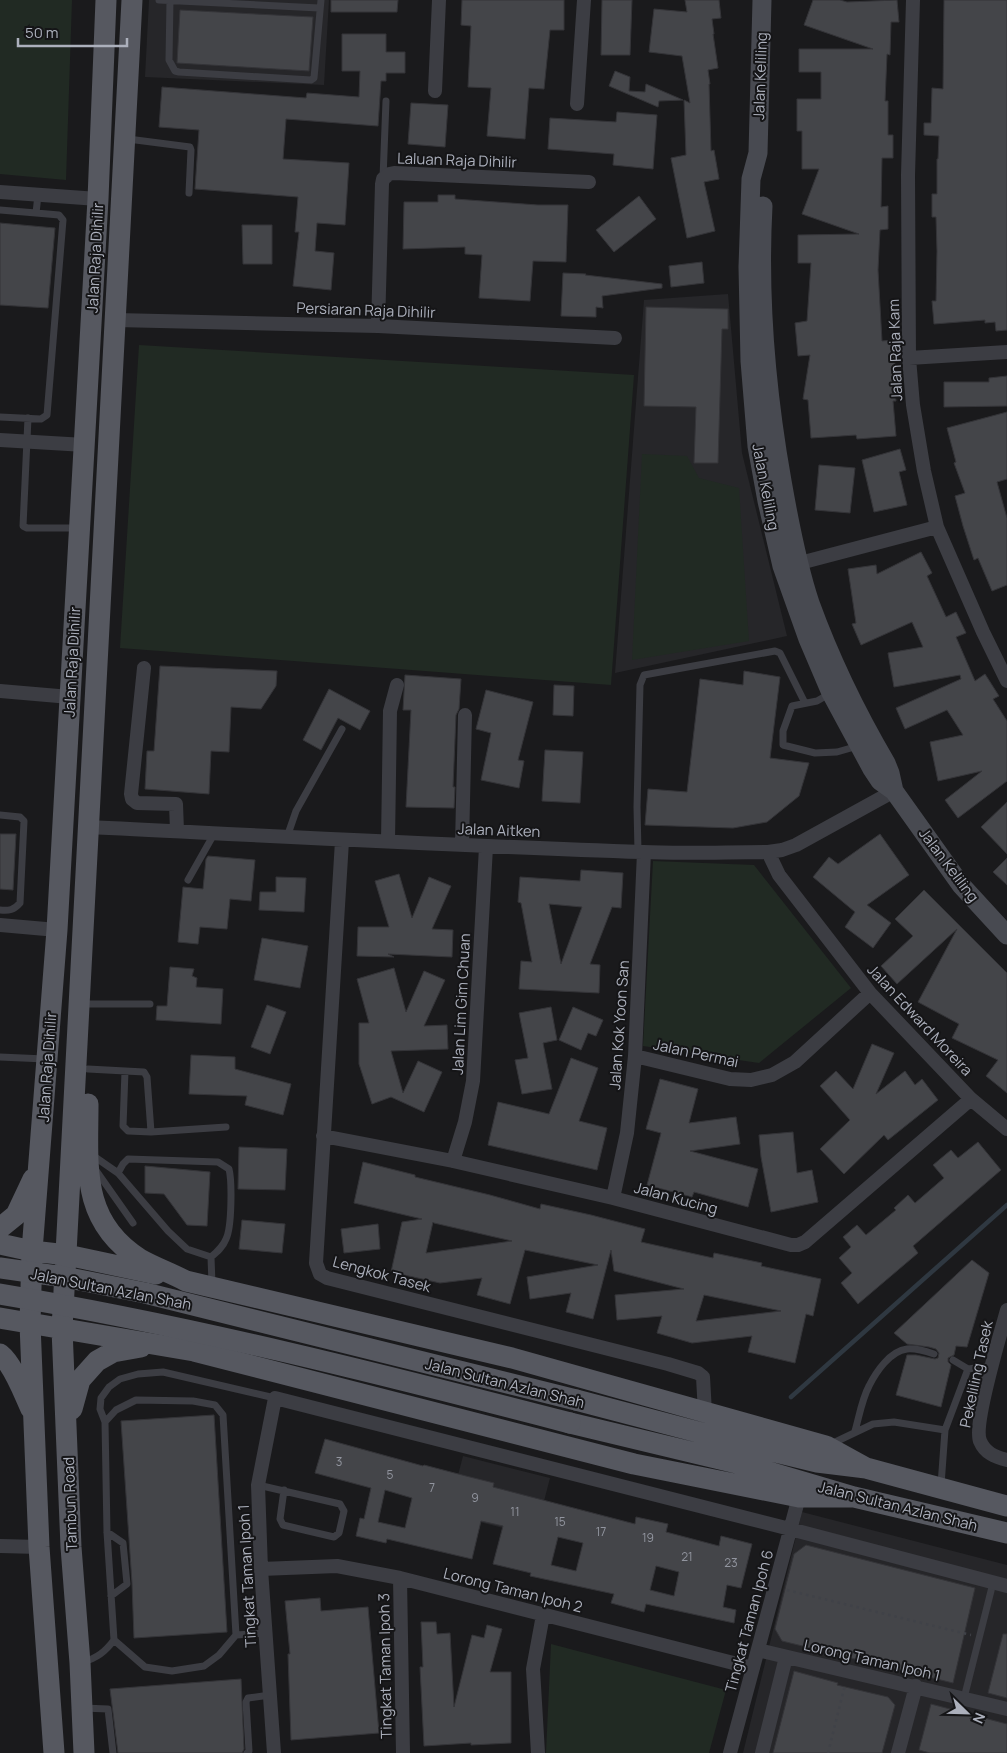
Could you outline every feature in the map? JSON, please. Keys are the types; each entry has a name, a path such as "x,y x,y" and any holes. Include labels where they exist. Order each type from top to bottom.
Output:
{"main road":[{"name":"Jalan Raja Dihilir","path":"30,1324 32,1251 57,930 85,445 106,0"},
{"name":"Jalan Raja Dihilir","path":"67,1255 132,0"},
{"name":"Jalan Keliling","path":"762,0 758,153 751,179 748,266 750,361 757,446 782,566 808,639 831,693 880,781 894,791 960,885 1007,935"},
{"name":"Jalan Keliling","path":"758,153 764,180 761,276 764,346 778,455 791,530 810,601 834,664 886,763 894,791"},
{"path":"87,874 88,1173 95,1207 115,1240 141,1259 198,1284"},
{"path":"0,1228 16,1215 40,1162"},
{"path":"0,1244 32,1251 67,1255 198,1284 512,1358 705,1414 826,1446 866,1468"},
{"path":"32,1251 62,1329"},
{"path":"54,1753 39,1547 30,1324 46,1289 67,1255"},
{"name":"Tambun Road","path":"67,1255 62,1329 71,1547 80,1663 84,1753"},
{"name":"Jalan Sultan Azlan Shah","path":"0,1268 64,1277 145,1293 576,1400 763,1449 817,1462 866,1468 1007,1506"},
{"path":"198,1284 173,1286 161,1301 156,1321 166,1342 634,1464 798,1497 854,1497"},
{"name":"Jalan Sultan Azlan Shah","path":"0,1294 71,1306 392,1377 570,1423 745,1464 854,1497 1007,1533"},
{"path":"0,1318 194,1350"},
{"path":"67,1428 80,1380 96,1361 113,1352 156,1344"},
{"path":"0,1354 4,1357 16,1377 34,1416"}],"street":[{"path":"435,91 439,0"},
{"path":"577,104 584,0"},
{"name":"Jalan Raja Kam","path":"913,0 908,175 909,358 913,405 924,471 937,528 1007,682"},
{"name":"Laluan Raja Dihilir","path":"378,326 383,179 389,174 589,182"},
{"path":"0,192 98,199"},
{"name":"Persiaran Raja Dihilir","path":"116,320 378,326 615,338"},
{"path":"909,358 1007,352"},
{"path":"0,440 85,445"},
{"path":"800,563 937,528"},
{"path":"144,668 132,799 137,803 176,804 178,832"},
{"path":"388,841 390,711 397,684"},
{"path":"0,691 70,696"},
{"path":"462,845 465,715"},
{"name":"Jalan Aitken","path":"88,827 486,847 641,852 768,852 796,845 894,791"},
{"name":"Lengkok Tasek","path":"342,841 316,1263 320,1274 327,1278 698,1373 703,1378 705,1414"},
{"name":"Jalan Lim Gim Chuan","path":"453,1161 465,1122 473,1081 486,847"},
{"name":"Jalan Kok Yoon San","path":"613,1198 627,1133 635,1056 641,852"},
{"name":"Jalan Edward Moreira","path":"768,852 779,875 870,993 971,1099 1007,1129"},
{"path":"0,925 57,930"},
{"name":"Jalan Permai","path":"635,1056 730,1079 751,1080 772,1075 795,1062 870,993"},
{"name":"Jalan Kucing","path":"323,1136 453,1161 613,1198 791,1246 805,1242 971,1099"},
{"name":"Pekeliling Tasek","path":"1007,1310 991,1366 978,1428 979,1440 987,1452 1007,1460"},
{"path":"275,1398 790,1528 1007,1586"},
{"name":"Tingkat Taman Ipoh 1","path":"274,1753 261,1569 258,1485 275,1398"},
{"name":"Tingkat Taman Ipoh 6","path":"730,1753 798,1497"},
{"path":"0,1546 39,1547"},
{"name":"Lorong Taman Ipoh 2","path":"261,1569 337,1566 400,1578 753,1668"},
{"name":"Tingkat Taman Ipoh 3","path":"400,1578 403,1753"},
{"path":"538,1753 533,1669 543,1615"},
{"name":"Lorong Taman Ipoh 1","path":"758,1650 1007,1709"},
{"path":"762,1753 786,1656"},
{"path":"898,1753 916,1686"}],"lane":[{"path":"159,0 319,8"},
{"path":"170,0 169,60 176,71 311,80 314,78 321,0"},
{"path":"383,179 386,101"},
{"path":"125,138 190,147 188,193"},
{"path":"36,212 38,195"},
{"path":"0,210 59,215 63,220 46,415 41,419 0,417"},
{"path":"28,418 23,526 27,528 80,528"},
{"path":"641,852 637,807 640,685 644,675 774,651 780,654 805,703"},
{"path":"831,693 817,701 792,706 783,731 783,745 815,753 837,752 859,746"},
{"path":"287,837 296,811 342,729"},
{"path":"0,815 20,817 24,822 20,903 8,910 0,910"},
{"path":"188,880 214,833"},
{"path":"87,1004 150,1004"},
{"path":"0,1057 47,1060"},
{"path":"88,1068 144,1072 147,1077 151,1132"},
{"path":"125,1071 123,1126 128,1131 151,1132 226,1128"},
{"path":"88,1156 118,1173 168,1231 187,1249 211,1257"},
{"path":"88,1156 133,1223"},
{"path":"118,1173 128,1159 218,1162 229,1168 231,1180 230,1230 219,1250 211,1257 198,1284"},
{"path":"855,1431 868,1387 883,1365 895,1353 906,1349 922,1350 934,1354"},
{"path":"952,1360 968,1370 991,1366"},
{"path":"940,1488 945,1430 968,1370"},
{"path":"80,1663 94,1659 102,1654 114,1640 106,1532 105,1422 100,1409 100,1398 109,1387 120,1379 138,1374 163,1372 275,1398"},
{"path":"105,1422 116,1410 136,1400 193,1401 215,1405 223,1415 236,1634 219,1655 204,1666 172,1672 145,1667 114,1640"},
{"path":"826,1446 873,1424 894,1422 945,1430"},
{"path":"258,1485 284,1490 340,1504 344,1511 339,1534 334,1537 283,1525 280,1519 284,1490"},
{"path":"106,1532 123,1542 127,1584 111,1596"},
{"path":"964,1698 993,1583"},
{"path":"236,1634 266,1633"},
{"path":"247,1753 249,1751 246,1702 248,1698 270,1695"},
{"path":"82,1708 108,1709 113,1753"}],"path":[{"path":"775,1587 979,1637"},
{"path":"828,1753 848,1671"}],"shaded area":[{"path":"0,0 72,0 66,180 0,174"},
{"path":"149,0 329,0 324,85 145,77"},
{"path":"728,294 742,453 787,636 615,673 644,300"},
{"path":"139,345 634,375 611,685 120,648"},
{"path":"642,454 687,456 699,478 739,488 749,641 632,660"},
{"path":"653,861 754,865 851,988 759,1063 643,1046"},
{"path":"463,1456 550,1478 535,1536 448,1514"},
{"path":"802,1512 1007,1565 1007,1753 743,1753"},
{"path":"551,1644 726,1690 709,1753 546,1753"}],"building":[{"path":"331,0 398,0 397,12 331,12"},
{"path":"462,0 564,0 564,30 550,30 544,89 529,88 525,139 487,136 491,88 468,87 471,26 461,25"},
{"path":"602,0 632,0 630,55 601,55"},
{"path":"685,0 719,0 721,18 712,19 718,68 708,70 711,151 714,150 719,179 704,182 715,231 687,238 671,158 686,155 684,100 690,103 682,56 649,52 654,9 687,12"},
{"path":"813,0 840,0 847,2 897,0 899,22 891,22 890,55 887,54 885,101 888,101 888,135 893,135 893,158 882,158 881,207 888,206 888,229 880,230 878,270 882,341 893,340 896,401 893,401 896,436 857,439 856,435 811,438 808,400 803,399 810,355 798,356 795,323 807,321 811,263 798,263 798,235 859,234 802,214 819,169 802,169 802,131 797,131 797,99 821,99 821,72 799,72 799,49 873,49 804,25"},
{"path":"944,0 1007,0 1007,330 996,331 995,322 985,323 985,320 934,324 932,301 936,301 937,251 936,217 932,217 932,194 937,194 939,136 924,135 924,123 931,123 932,88 943,89"},
{"path":"180,10 313,17 309,71 177,63"},
{"path":"342,34 386,34 386,52 405,52 405,73 386,73 386,81 381,81 378,126 286,119 283,159 349,163 345,225 317,223 315,251 334,253 331,290 293,286 299,232 295,232 298,197 195,189 199,130 159,127 162,87 306,98 307,93 359,97 360,71 342,71"},
{"path":"615,71 630,77 629,91 645,92 646,84 683,100 659,101 658,107 609,86"},
{"path":"411,103 448,105 445,147 408,144"},
{"path":"617,112 657,115 653,169 613,165 614,154 548,149 550,118 616,122"},
{"path":"438,195 455,195 455,199 538,205 568,205 566,262 533,261 530,301 479,298 482,255 465,254 465,247 403,249 404,202 438,202"},
{"path":"639,196 656,219 614,252 596,230"},
{"path":"0,223 55,228 48,308 0,305"},
{"path":"242,225 272,225 272,264 243,264"},
{"path":"702,262 704,283 671,287 669,266"},
{"path":"563,273 586,274 662,284 662,288 602,296 603,308 596,307 596,317 561,316"},
{"path":"646,307 728,309 728,329 722,329 718,463 694,463 696,407 644,406"},
{"path":"1007,376 1007,406 944,407 944,382 989,382 989,378"},
{"path":"1007,412 1007,479 997,482 1007,518 1007,585 992,591 978,558 974,560 963,526 955,496 965,493 954,463 956,462 947,428"},
{"path":"900,449 906,470 899,472 907,505 874,512 862,460"},
{"path":"819,465 855,468 850,513 815,510"},
{"path":"921,552 932,573 927,576 946,617 956,612 966,633 956,637 975,681 985,674 999,696 993,699 1007,721 1007,781 958,818 945,800 982,771 938,781 930,742 963,735 947,710 905,729 896,708 961,679 960,675 894,687 888,653 923,647 912,622 861,645 852,624 856,623 848,569 876,565 877,574"},
{"path":"160,666 277,671 276,686 261,709 231,707 229,752 211,751 209,794 145,789 147,751 154,751"},
{"path":"744,671 780,677 770,758 809,763 799,796 767,822 733,828 645,825 648,789 687,792 700,679 743,685"},
{"path":"405,675 461,679 459,709 456,715 454,808 406,807 411,710 403,710"},
{"path":"554,685 574,686 573,716 553,715"},
{"path":"329,689 370,711 360,730 338,718 321,750 303,740"},
{"path":"486,690 533,702 518,760 524,761 519,788 481,780 491,733 476,729"},
{"path":"545,750 583,752 580,803 542,801"},
{"path":"1007,802 1007,854 981,827"},
{"path":"0,834 16,834 13,890 0,889"},
{"path":"880,834 909,875 867,905 891,923 873,948 845,927 855,912 813,877 829,857 838,864"},
{"path":"208,856 255,860 251,901 230,899 227,929 200,927 198,944 178,942 183,887 203,889 206,859"},
{"path":"1007,858 1007,885 993,872"},
{"path":"581,870 623,873 621,908 612,907 590,964 600,965 599,993 519,989 521,961 532,962 521,903 518,902 520,877 580,881","holes":["549,904 582,907 561,964"]},
{"path":"399,874 412,918 429,877 451,886 432,929 453,930 452,957 388,954 394,957 357,956 358,927 389,927 375,881"},
{"path":"276,877 306,878 304,912 259,910 260,892 276,892"},
{"path":"924,890 1007,973 1007,1093 986,1076 998,1060 952,1038 959,1024 918,1002 957,929 897,984 881,966 913,936 895,919"},
{"path":"262,938 308,946 300,988 254,980"},
{"path":"170,967 194,969 192,976 197,978 196,987 223,989 221,1024 156,1020 157,1006 167,1006"},
{"path":"394,968 406,1012 424,971 445,980 424,1026 447,1025 448,1049 391,1051 403,1093 418,1061 442,1072 424,1112 391,1097 372,1104 359,1064 359,1023 369,1023 357,979"},
{"path":"267,1005 286,1012 270,1054 251,1047"},
{"path":"551,1007 557,1040 543,1043 552,1089 522,1094 515,1060 528,1058 519,1013"},
{"path":"573,1007 603,1020 596,1036 588,1033 581,1050 559,1040"},
{"path":"872,1044 894,1053 876,1094 905,1071 915,1085 922,1079 938,1100 888,1140 884,1135 844,1174 820,1149 850,1120 820,1086 836,1071 853,1089"},
{"path":"191,1055 235,1057 235,1069 291,1084 283,1115 245,1105 247,1096 189,1094"},
{"path":"571,1058 598,1068 579,1121 607,1128 597,1170 488,1145 498,1102 549,1114"},
{"path":"660,1079 698,1089 689,1123 736,1117 740,1144 690,1151 758,1169 748,1207 694,1192 692,1197 647,1185 661,1133 646,1129"},
{"path":"793,1132 797,1173 812,1170 818,1202 771,1212 759,1135"},
{"path":"978,1142 1001,1170 913,1246 918,1253 858,1304 841,1283 852,1273 839,1258 851,1247 843,1237 857,1225 866,1235 896,1210 894,1208 908,1195 915,1203 944,1178 933,1165 951,1150 958,1158"},
{"path":"239,1147 287,1149 285,1190 238,1189"},
{"path":"363,1162 540,1209 541,1204 645,1229 641,1242 713,1258 714,1253 762,1263 761,1266 821,1279 813,1316 806,1314 795,1363 748,1352 752,1336 692,1343 657,1333 662,1316 617,1320 615,1295 684,1289 614,1271 611,1250 593,1319 566,1312 571,1293 530,1299 527,1277 598,1265 525,1250 510,1304 477,1295 482,1278 440,1283 391,1272 402,1222 422,1219 354,1203","holes":["434,1223 512,1241 426,1253","704,1295 781,1311 696,1321"]},
{"path":"145,1166 210,1172 207,1226 187,1225 164,1194 145,1193"},
{"path":"242,1220 285,1224 282,1253 239,1249"},
{"path":"378,1224 380,1249 344,1253 341,1229"},
{"path":"972,1260 989,1273 967,1347 956,1346 954,1355 948,1358 948,1362 951,1365 941,1407 896,1395 907,1355 935,1359 938,1358 939,1353 936,1349 929,1347 907,1344 894,1333"},
{"path":"214,1415 227,1632 134,1638 121,1421"},
{"path":"325,1439 494,1483 493,1487 635,1524 636,1517 668,1524 666,1532 719,1546 721,1536 752,1544 741,1588 727,1585 723,1607 736,1610 734,1623 646,1604 644,1612 611,1603 614,1594 530,1576 531,1573 493,1564 503,1526 481,1521 472,1559 387,1539 386,1543 356,1536 360,1518 364,1519 371,1488 315,1473","holes":["385,1490 412,1498 405,1528 378,1522","558,1537 583,1543 576,1571 551,1565","656,1566 679,1572 674,1596 650,1590"]},
{"path":"806,1545 975,1588 953,1683 782,1641 775,1629 786,1585 794,1554"},
{"path":"320,1598 321,1611 368,1607 379,1733 291,1740 288,1654 290,1654 285,1601"},
{"path":"421,1622 436,1622 437,1634 450,1633 454,1707 472,1635 484,1638 487,1625 502,1629 490,1672 511,1672 511,1743 424,1746 420,1667 423,1667"},
{"path":"1003,1634 1007,1634 1007,1698 988,1693"},
{"path":"794,1671 838,1683 837,1685 888,1697 895,1705 882,1753 773,1753"},
{"path":"241,1679 244,1749 242,1753 118,1753 110,1689"},
{"path":"931,1704 1007,1724 1007,1753 930,1753 919,1750"}],"waterway":[{"path":"791,1397 1007,1205"}]}
